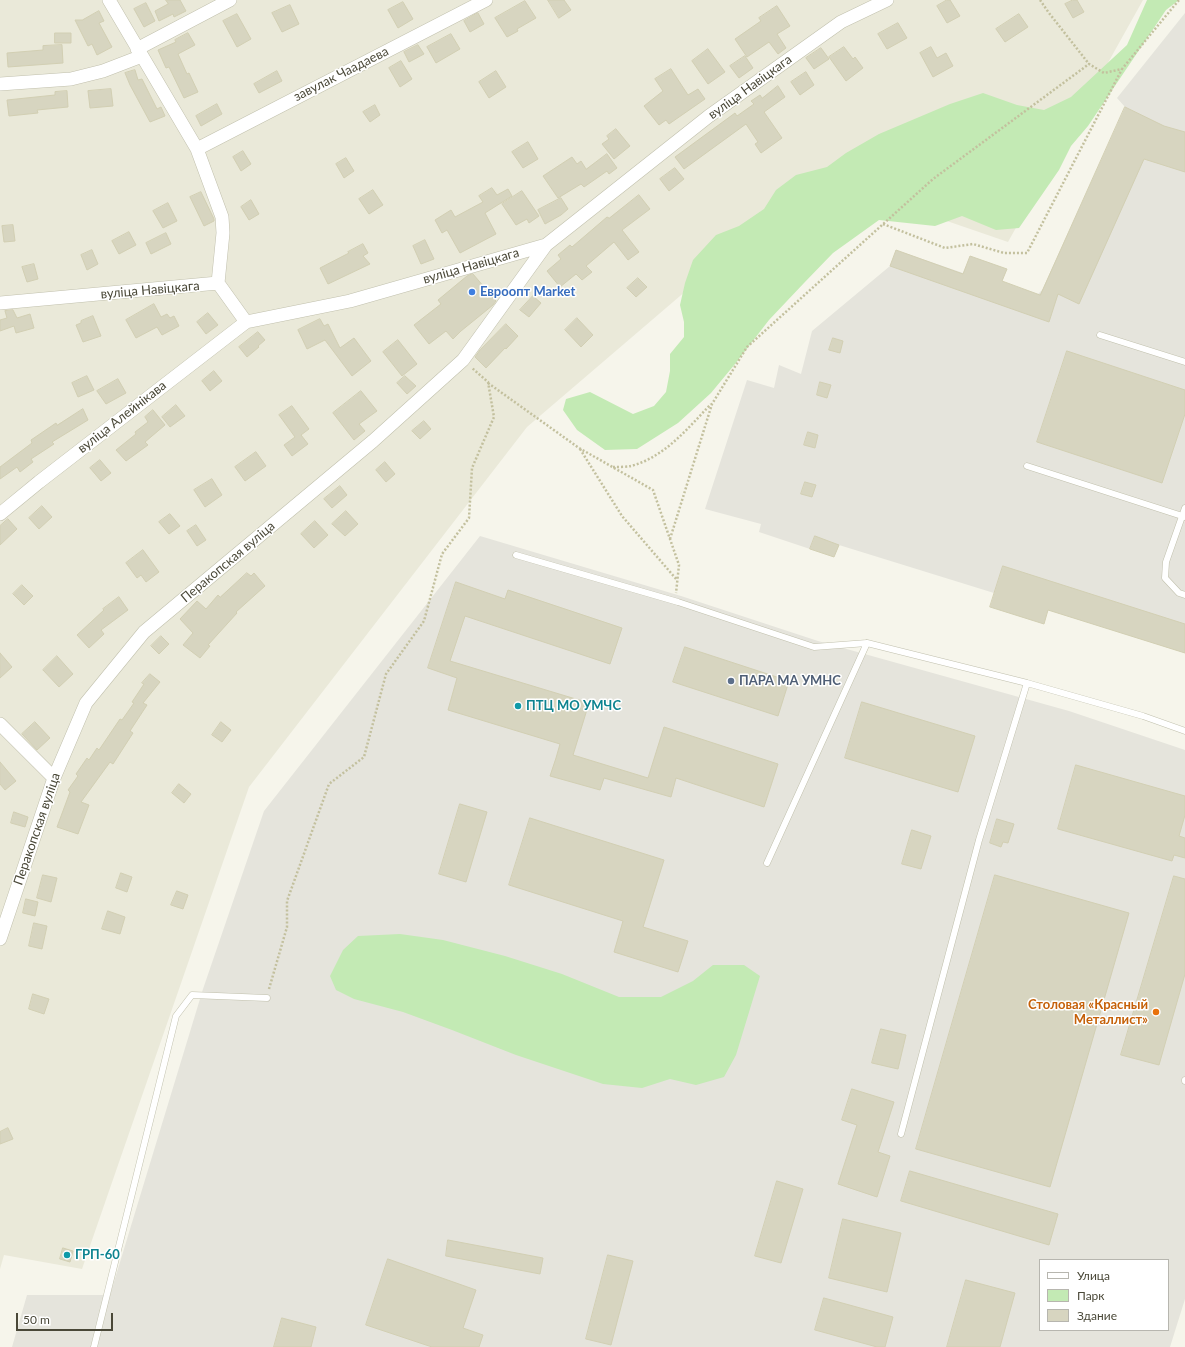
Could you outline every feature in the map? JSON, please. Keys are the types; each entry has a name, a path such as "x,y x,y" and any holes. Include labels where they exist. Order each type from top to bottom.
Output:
{"street":[{"path":"109,0 197,149 222,218 223,233 218,283"},
{"path":"0,84 72,79 103,71 140,52 230,0"},
{"name":"вуліца Навіцкага","path":"0,303 218,283 246,322 350,301 546,245 709,116 841,22 887,0"},
{"name":"завулак Чаадаева","path":"197,149 483,1"},
{"name":"Перакопская вуліца","path":"0,939 54,778 86,703 144,632 373,441 463,360 546,245"},
{"name":"вуліца Алейнікава","path":"0,514 39,482 246,322"},
{"path":"0,724 54,778"}],"lane":[{"path":"1100,335 1185,362"},
{"path":"1028,466 1184,516"},
{"path":"1185,508 1184,516 1166,562 1165,578 1179,593 1185,595"},
{"path":"516,555 678,602 814,647 867,643 1027,683 1143,716 1185,731"},
{"path":"767,863 867,643"},
{"path":"901,1134 979,840 1027,683"},
{"path":"94,1347 176,1016 192,995 267,998"}],"path":[{"path":"1040,0 1090,64 1104,73 1122,69"},
{"path":"882,224 945,248 973,244 1004,252 1027,253 1122,69 1179,0"},
{"path":"612,467 631,466 655,456 677,440 712,404 747,348 882,224 933,179 1090,64"},
{"path":"463,360 488,382 579,448 653,490 679,565 675,595 678,602"},
{"path":"267,998 287,928 287,901 329,784 364,757 386,674 424,621 442,554 469,518 472,468 494,417 488,382"},
{"path":"670,539 712,404"},
{"path":"579,448 622,516 677,580"}],"shaded area":[{"path":"0,0 1143,0 1008,242 819,177 527,427 249,787 82,1269 4,1255 0,1269"},
{"path":"1185,13 1185,653 1048,610 1044,624 990,607 994,593 839,545 834,557 759,532 761,524 705,509 747,380 774,388 779,365 801,374 812,331 890,266 896,250 963,273 970,256 1007,269 1002,282 1038,294 1044,288 1125,107 1117,98"},
{"path":"480,536 681,596 818,641 1069,711 1185,750 1185,1299 1170,1347 12,1347 27,1295 110,1295 203,989 264,811"}],"green space":[{"path":"1147,0 1179,0 1166,10 1088,126 1071,146 1059,170 1019,228 996,230 962,216 935,226 879,220 833,253 769,320 711,393 678,423 637,449 605,450 577,430 563,410 566,399 590,392 633,414 654,406 666,392 670,371 670,354 684,337 684,322 680,305 685,283 693,260 716,235 739,226 764,209 776,190 796,175 827,167 846,153 879,134 950,104 983,93 1017,105 1044,110 1071,97 1127,45"},
{"path":"400,934 443,940 505,956 562,974 619,997 661,997 693,981 713,965 744,965 760,976 736,1055 724,1077 696,1085 670,1079 642,1088 603,1084 516,1055 403,1012 354,999 336,990 330,976 343,950 358,936"}],"building":[{"path":"166,0 180,0 186,11 174,17 173,14 159,21 155,11 168,4"},
{"path":"548,0 564,0 571,10 559,18"},
{"path":"947,0 950,0 960,16 947,23 937,6"},
{"path":"1073,0 1077,0 1084,12 1073,18 1065,4"},
{"path":"525,1 536,18 517,29 518,31 507,37 495,18"},
{"path":"403,2 413,19 398,28 388,10"},
{"path":"146,3 155,21 144,27 134,9"},
{"path":"290,5 299,24 282,32 272,13"},
{"path":"777,6 790,26 777,34 786,48 778,54 769,42 747,57 735,39 761,21 759,18"},
{"path":"99,11 104,21 99,23 112,47 97,55 92,44 88,46 75,20 82,20"},
{"path":"478,13 484,24 470,32 464,21"},
{"path":"237,14 251,39 237,47 223,21"},
{"path":"1019,14 1028,27 1005,42 996,29"},
{"path":"898,23 907,38 887,49 878,34"},
{"path":"55,33 71,33 71,43 55,43"},
{"path":"188,33 195,45 178,54 187,74 189,73 198,92 184,98 169,67 166,68 158,50 176,42 175,40"},
{"path":"451,34 460,49 436,63 427,47"},
{"path":"62,45 63,63 8,67 7,53 43,50 43,46"},
{"path":"418,45 424,54 409,62 404,52"},
{"path":"844,47 853,59 855,57 863,68 846,81 829,57"},
{"path":"931,47 937,58 946,53 953,66 933,77 920,53"},
{"path":"821,48 829,59 814,69 806,58"},
{"path":"708,49 725,72 708,84 692,61"},
{"path":"745,56 753,68 739,78 730,66"},
{"path":"401,61 412,79 400,87 389,68"},
{"path":"671,69 688,95 698,89 705,99 669,124 666,120 659,125 644,106 663,91 655,79"},
{"path":"135,70 138,80 142,79 157,109 161,107 165,116 150,122 125,73"},
{"path":"277,71 282,81 259,93 254,84"},
{"path":"496,71 506,87 489,98 479,82"},
{"path":"806,72 814,85 800,95 791,82"},
{"path":"778,86 785,97 764,112 782,138 761,153 755,144 758,142 746,124 684,169 675,157 735,113 737,116 754,104 751,101 760,95 762,98"},
{"path":"111,89 113,106 90,108 88,91"},
{"path":"67,91 68,107 37,110 38,113 9,116 7,100 55,95 55,92"},
{"path":"217,104 222,114 201,126 196,116"},
{"path":"375,105 380,115 370,122 363,112"},
{"path":"1125,107 1164,126 1185,132 1185,172 1144,159 1079,304 1058,294 1049,322 890,266 896,250 963,274 970,256 1007,269 1002,281 1040,295"},
{"path":"616,129 630,146 614,159 602,144 609,139 607,136"},
{"path":"528,142 538,159 523,168 512,152"},
{"path":"243,151 251,164 241,171 233,157"},
{"path":"607,154 617,168 609,174 607,171 584,187 581,184 558,198 543,176 572,157 577,164 581,161 586,169"},
{"path":"346,158 354,171 344,178 336,164"},
{"path":"675,168 684,179 669,191 660,179"},
{"path":"492,188 497,195 508,189 512,196 485,213 496,234 460,253 447,230 442,233 435,220 451,210 455,217 483,202 479,196"},
{"path":"373,190 383,205 369,214 359,199"},
{"path":"522,191 539,216 529,223 527,219 516,225 502,204"},
{"path":"201,192 214,219 214,221 204,226 190,197"},
{"path":"639,195 650,209 622,230 639,252 628,260 614,242 586,266 592,272 582,280 576,274 560,287 547,271 561,259 558,255 570,245 572,247 607,217 609,218"},
{"path":"561,198 568,209 561,215 545,224 538,210"},
{"path":"251,200 259,214 249,220 241,207"},
{"path":"168,203 177,221 163,228 153,211"},
{"path":"13,225 15,241 4,242 2,226"},
{"path":"129,232 136,245 119,254 112,241"},
{"path":"166,233 171,244 151,254 146,243"},
{"path":"425,240 434,259 421,264 413,246"},
{"path":"363,244 368,253 363,256 370,264 328,284 320,268"},
{"path":"92,250 98,264 87,270 81,255"},
{"path":"34,264 38,279 27,282 22,267"},
{"path":"473,274 496,301 453,339 446,331 429,344 414,325 441,304 438,300 467,276"},
{"path":"638,278 647,287 636,297 627,288"},
{"path":"533,296 541,303 529,317 520,310"},
{"path":"154,304 161,317 167,314 170,318 174,316 179,326 162,335 157,327 136,338 126,320"},
{"path":"13,310 17,318 30,314 34,328 16,333 14,326 0,331 0,320 7,318 5,311"},
{"path":"208,313 218,325 206,334 197,322"},
{"path":"93,316 101,336 83,342 76,325"},
{"path":"577,318 593,335 581,347 565,330"},
{"path":"320,319 324,326 328,324 340,348 354,338 371,361 352,376 325,340 307,349 298,330"},
{"path":"506,324 518,336 486,368 475,357"},
{"path":"258,332 265,340 247,357 239,347"},
{"path":"833,338 843,341 840,353 829,350"},
{"path":"398,340 417,364 402,376 383,352"},
{"path":"1067,351 1185,390 1185,414 1162,483 1037,442"},
{"path":"214,371 222,381 210,391 202,381"},
{"path":"87,376 94,390 78,397 72,383"},
{"path":"405,376 416,386 407,394 397,383"},
{"path":"118,379 126,393 106,404 97,391"},
{"path":"820,382 831,385 827,398 817,395"},
{"path":"361,391 377,411 359,424 365,431 354,440 333,413"},
{"path":"176,405 185,416 170,427 162,417"},
{"path":"292,406 309,429 301,435 308,444 292,456 284,445 295,437 279,415"},
{"path":"83,409 88,420 52,442 54,444 31,459 33,462 20,472 17,467 0,479 0,467 32,443 31,440 56,423 57,425"},
{"path":"153,410 165,425 145,442 148,445 126,461 116,450 148,422 145,417"},
{"path":"424,421 431,429 420,439 412,431"},
{"path":"808,432 818,435 815,448 804,445"},
{"path":"256,452 266,466 245,481 235,467"},
{"path":"100,460 111,473 101,481 90,468"},
{"path":"385,462 395,474 386,482 376,470"},
{"path":"212,479 222,495 205,507 194,490"},
{"path":"805,482 816,485 812,497 801,494"},
{"path":"340,486 347,495 332,508 324,499"},
{"path":"42,506 52,517 39,529 29,518"},
{"path":"346,511 358,524 345,536 332,524"},
{"path":"170,514 180,526 169,534 159,522"},
{"path":"8,519 17,529 0,545 0,526"},
{"path":"315,521 328,535 314,548 301,534"},
{"path":"196,525 206,540 197,546 187,531"},
{"path":"815,536 839,545 834,557 810,549"},
{"path":"143,550 159,572 146,582 141,575 137,578 126,563"},
{"path":"1003,566 1185,624 1185,653 1048,610 1044,624 990,607"},
{"path":"247,573 251,576 254,573 265,586 236,612 237,613 208,645 210,646 200,658 183,645 193,633 180,619 197,601 206,609 218,595 220,597"},
{"path":"456,582 505,599 508,590 622,628 610,664 465,616 450,661 589,703 573,755 648,778 664,727 778,764 764,807 676,778 671,797 604,778 600,790 550,776 560,744 448,710 457,678 428,668"},
{"path":"22,585 33,596 24,605 13,594"},
{"path":"119,597 128,610 101,630 104,634 89,648 77,635 104,610 103,609"},
{"path":"161,636 169,644 159,654 151,646"},
{"name":"ПАРА МА УМНС","path":"685,647 789,681 778,716 673,682"},
{"path":"0,653 12,667 0,678"},
{"path":"57,656 73,674 59,687 43,670"},
{"path":"150,674 160,682 143,703 147,705 130,731 133,733 113,764 110,762 81,802 89,805 78,834 57,827 70,792 68,790 78,776 76,774 87,758 89,760 97,748 99,750 120,719 122,720 134,703 132,702 144,684 142,683"},
{"path":"862,702 975,736 958,792 845,758"},
{"path":"35,722 50,738 37,750 22,734"},
{"path":"221,722 231,730 222,742 212,735"},
{"path":"0,762 16,781 5,790 0,784"},
{"path":"1076,765 1185,796 1185,815 1179,836 1185,838 1185,858 1174,855 1172,861 1058,829"},
{"path":"179,784 191,794 184,803 172,793"},
{"path":"460,804 487,812 466,882 439,874"},
{"path":"14,812 28,817 25,827 11,823"},
{"path":"530,818 664,860 643,927 688,941 678,972 614,952 623,921 509,885"},
{"path":"997,819 1014,824 1008,843 1003,842 1001,847 990,843"},
{"path":"912,830 931,836 921,869 902,864"},
{"path":"121,873 132,877 127,892 116,888"},
{"path":"43,875 57,878 51,902 37,898"},
{"path":"995,875 1129,913 1050,1187 916,1149"},
{"path":"1174,876 1185,879 1185,974 1159,1065 1121,1055"},
{"path":"177,891 188,895 183,909 171,905"},
{"path":"26,899 38,902 35,916 23,913"},
{"path":"108,911 125,917 120,934 102,929"},
{"path":"34,923 47,926 42,949 29,946"},
{"path":"33,994 49,999 44,1014 29,1009"},
{"path":"881,1029 906,1035 898,1069 872,1063"},
{"path":"852,1089 894,1102 878,1152 890,1156 877,1197 838,1184 857,1125 842,1120"},
{"path":"8,1128 13,1139 0,1144 0,1132"},
{"path":"910,1171 1058,1214 1049,1245 901,1201"},
{"path":"777,1181 803,1189 781,1263 755,1256"},
{"path":"843,1219 901,1233 887,1292 829,1278"},
{"path":"448,1240 543,1258 540,1274 446,1256"},
{"name":"ГРП-60","path":"63,1248 73,1251 70,1262 60,1259"},
{"path":"608,1255 633,1261 611,1345 586,1339"},
{"path":"388,1259 476,1290 463,1328 483,1335 479,1347 432,1347 366,1325"},
{"path":"966,1280 1015,1293 1000,1347 947,1347"},
{"path":"824,1298 893,1317 885,1347 877,1347 815,1330"},
{"path":"282,1318 316,1327 311,1347 274,1347"}],"place":[{"name":"Евроопт Market","path":"472,292"},
{"name":"ПАРА МА УМНС","path":"731,681"},
{"name":"ПТЦ МО УМЧС","path":"518,706"},
{"name":"Столовая «Красный Металлист»","path":"1156,1012"},
{"name":"ГРП-60","path":"67,1255"}]}
